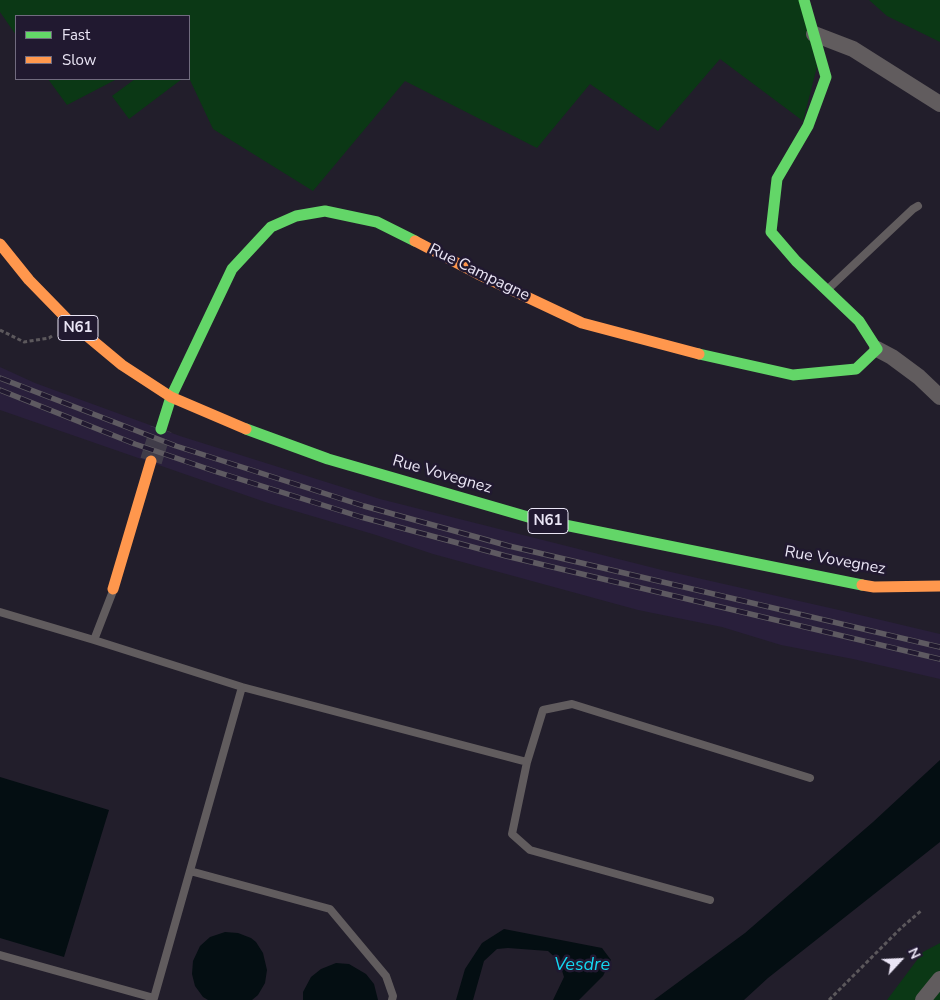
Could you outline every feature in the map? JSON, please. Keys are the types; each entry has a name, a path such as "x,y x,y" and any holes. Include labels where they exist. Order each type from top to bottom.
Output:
{"street":[{"path":"804,0 826,77 808,126 778,179 771,232 796,262 859,322 877,349 892,357 940,397"},
{"path":"814,34 852,49 940,104"},
{"name":"Rue Campagne","path":"161,429 171,397 232,269 270,227 296,216 325,211 378,222 478,274 582,323 682,350 793,375 856,369 877,349"},
{"name":"Rue Vovegnez","path":"0,244 29,280 68,320 122,365 171,397 220,419 328,459 535,519 874,587 940,586"},
{"path":"114,589 151,461"},
{"path":"923,1000 940,979"}],"lane":[{"path":"826,290 912,208 918,206"},
{"path":"94,640 114,589"},
{"path":"0,612 242,687 527,762"},
{"path":"0,956 154,999 242,687"},
{"path":"710,900 530,850 512,834 527,762 543,710 572,704 810,778"},
{"path":"190,870 330,909 386,976 393,996 392,1000"}],"path":[{"path":"0,330 24,342 49,338 68,320"},
{"path":"830,1000 901,928 922,910"}],"shaded area":[{"path":"0,367 35,383 180,436 380,499 662,570 940,634 940,679 781,645 722,627 638,610 433,554 268,503 0,410"}],"green space":[{"path":"0,0 800,0 817,67 803,121 720,59 658,131 590,84 537,148 405,81 313,191 213,129 190,80 190,15 15,15 15,34 0,12"},
{"path":"869,0 940,0 940,42 887,16"},
{"path":"49,80 115,80 67,105"},
{"path":"134,80 181,80 129,119 112,96"},
{"path":"940,943 940,1000 887,1000 923,952"}],"water":[{"path":"940,760 940,842 768,978 744,1000 654,1000 745,933 873,822"},
{"path":"0,777 109,810 64,957 0,938"},
{"name":"Vesdre","path":"504,929 602,948 611,960 603,976 579,1000 553,1000 564,977 559,961 548,951 497,949 484,961 473,1000 456,1000 465,969 482,943"},
{"path":"225,932 238,933 251,938 263,953 267,970 265,983 258,995 252,1000 208,1000 203,997 195,986 192,974 193,961 200,946 210,937"},
{"path":"336,963 349,964 366,974 374,984 378,1000 303,1000 303,992 311,977 321,969"}],"tunnel":[{"path":"151,461 161,429"}],"railway":[{"path":"0,378 176,446 364,506 509,546 940,647"},
{"path":"0,390 135,444 361,517 506,556 940,659"}],"traffic: fast":[{"path":"699,354 793,375 856,369 877,349 859,321 796,261 771,232 777,179 808,126 826,77 804,0"},
{"path":"161,429 171,397 232,269 271,227 296,216 325,211 377,222 415,241"},
{"path":"246,429 328,459 535,519 862,585"}],"traffic: slow":[{"path":"415,241 478,274 582,323 699,354"},
{"path":"0,244 29,280 68,320 122,365 171,397 246,429"},
{"path":"113,589 151,461"},
{"path":"862,585 874,587 940,586"}]}
